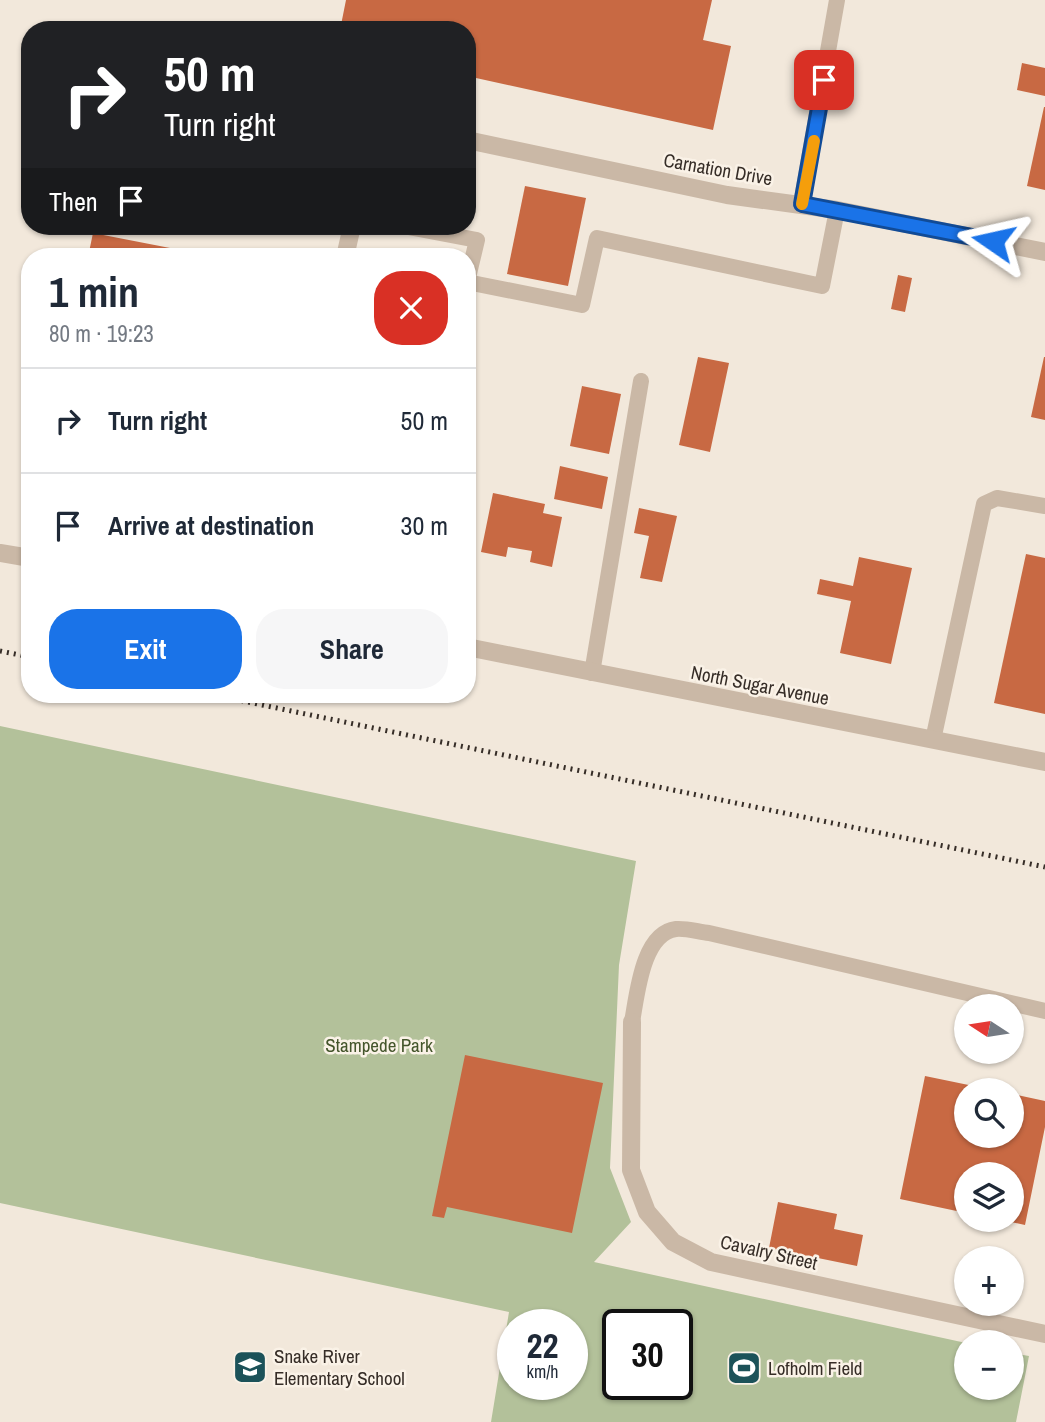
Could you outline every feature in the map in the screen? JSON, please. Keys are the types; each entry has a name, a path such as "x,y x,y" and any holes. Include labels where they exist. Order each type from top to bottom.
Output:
{"street":[{"name":"Carnation Drive","path":"476,141 727,195 837,210 1045,252"},
{"path":"0,552 21,556"},
{"name":"North Sugar Avenue","path":"476,649 1045,762"},
{"name":"Cavalry Street","path":"632,1022 631,1170 647,1212 673,1242 711,1262 1045,1334"}],"lane":[{"path":"802,204 837,0"},
{"path":"476,284 583,306 597,238 821,286 837,210"},
{"path":"451,235 477,240 475,248"},
{"path":"592,673 642,381"},
{"path":"933,740 984,504 997,498 1045,506"},
{"path":"632,1022 643,963 660,938 675,929 709,933 1045,1011"}],"green space":[{"name":"Stampede Park","path":"0,726 636,861 619,965 610,1168 631,1222 594,1262 954,1340 954,1400 1020,1400 1016,1422 491,1422 497,1385 497,1400 588,1400 588,1309 497,1309 0,1203"},
{"name":"Stampede Park","path":"1024,1355 1029,1356 1024,1381"}],"building":[{"path":"346,0 712,0 703,40 731,46 713,130 476,78 476,21 342,21"},
{"path":"1022,63 1045,68 1045,96 1017,90"},
{"path":"1045,107 1045,190 1027,186"},
{"path":"525,186 586,198 568,286 507,274"},
{"path":"93,235 103,235 170,248 90,248"},
{"path":"898,275 912,278 905,312 891,309"},
{"path":"698,357 729,363 710,452 679,445"},
{"path":"1045,357 1045,420 1031,417"},
{"path":"582,386 621,394 609,454 570,446"},
{"path":"560,466 608,477 602,509 554,499"},
{"path":"493,493 545,504 543,513 562,517 552,567 530,562 532,551 508,547 506,557 481,552"},
{"path":"639,508 677,516 662,582 640,578 649,536 634,533"},
{"path":"1026,554 1045,558 1045,714 994,703"},
{"path":"859,557 912,568 891,664 840,653 851,601 817,594 820,579 853,586"},
{"path":"465,1055 603,1083 572,1233 447,1207 444,1218 432,1216"},
{"path":"925,1076 954,1082 954,1148 1024,1148 1024,1097 1045,1101 1045,1127 1025,1225 1024,1162 954,1162 954,1210 900,1199"},
{"path":"778,1202 837,1214 834,1229 863,1235 857,1266 769,1248"}],"railway":[{"path":"0,651 21,655"},
{"path":"253,703 1045,867"}],"slow traffic":[{"path":"802,204 814,141"}],"place":[{"name":"Snake River Elementary School","path":"250,1367"},
{"name":"Lofholm Field","path":"744,1368"}],"route":[{"path":"824,80 802,204 993,241"}]}
